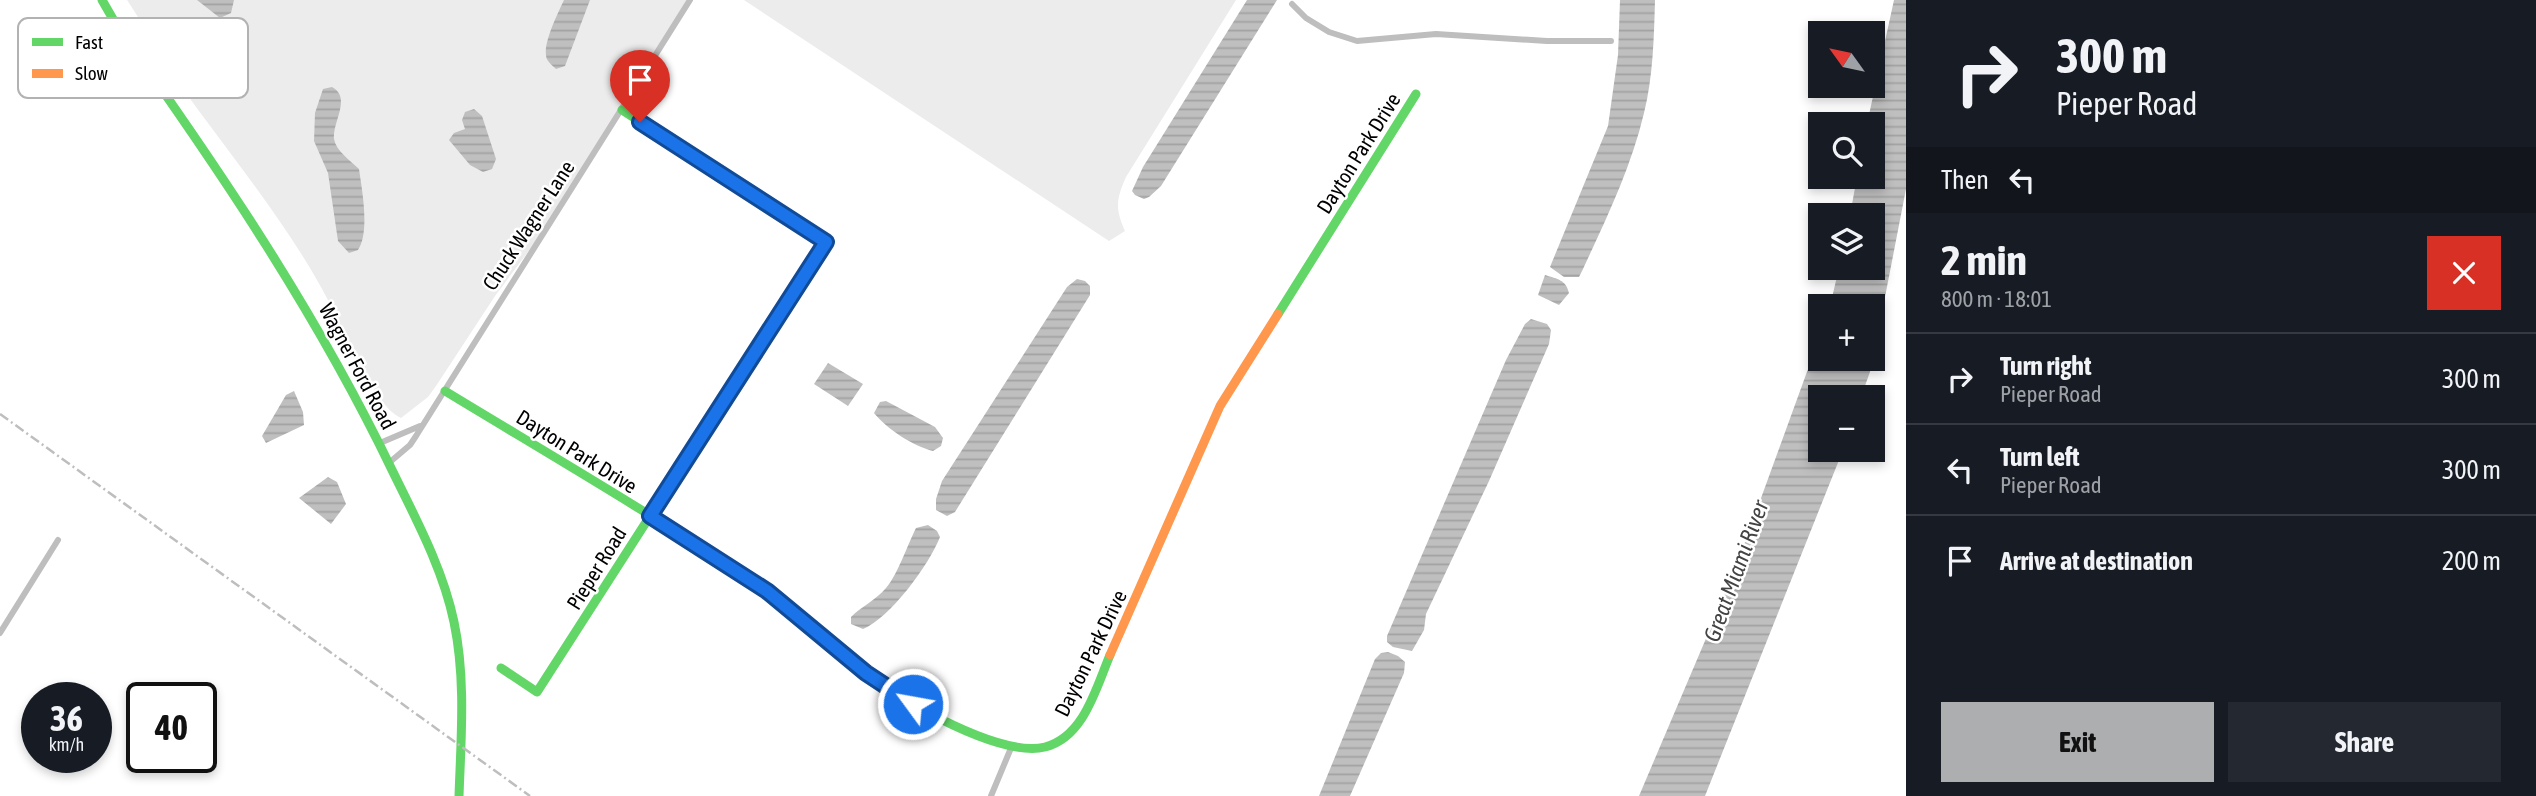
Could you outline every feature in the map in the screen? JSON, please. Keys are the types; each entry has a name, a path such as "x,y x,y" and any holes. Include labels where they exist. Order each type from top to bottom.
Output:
{"street":[{"name":"Wagner Ford Road","path":"102,0 112,18"},
{"name":"Chuck Wagner Lane","path":"390,462 410,445 690,0"},
{"path":"1292,4 1306,18 1329,32 1357,41 1436,34 1611,41"},
{"name":"Dayton Park Drive","path":"445,391 767,591 866,673 901,697 932,715 1011,748 1044,747 1065,737 1080,722 1220,406 1416,94"},
{"name":"Wagner Ford Road","path":"167,98 314,318 354,389 430,551 449,601 459,660 459,796"},
{"name":"Pieper Road","path":"501,668 537,692 826,242 622,110"},
{"path":"380,443 421,426"},
{"path":"0,633 58,540"},
{"path":"991,796 1011,748"}],"shaded area":[{"path":"127,0 690,0 560,209 495,296 428,397 401,418 390,410 370,383 329,302 295,244 189,98 248,98 248,18 138,18"},
{"path":"744,0 1236,0 1126,177 1118,204 1125,231 1109,241"}],"water":[{"path":"197,0 234,0 231,13 220,18"},
{"path":"564,0 590,0 565,66 556,69 547,59 546,49"},
{"path":"1247,0 1277,0 1161,186 1144,199 1135,195 1132,191 1143,167"},
{"path":"1620,0 1655,0 1647,99 1625,173 1583,269 1579,277 1564,277 1550,267 1608,126 1618,55"},
{"path":"1894,0 1906,0 1906,189 1885,297 1885,294 1833,294 1836,280 1885,280 1885,203 1852,203 1855,189 1885,189 1885,112 1870,112 1873,98 1885,98 1885,41"},
{"path":"332,87 338,92 341,104 334,132 335,143 359,169 363,199 362,242 358,250 349,253 338,241 328,173 314,141 315,113 323,89"},
{"path":"474,109 482,116 496,159 492,169 483,172 470,165 449,140 454,133 465,129 462,120 465,112"},
{"path":"1545,275 1561,281 1568,289 1569,293 1559,305 1538,295"},
{"path":"1077,279 1090,286 1090,295 955,512 947,516 936,510 936,499 942,481 1067,287"},
{"path":"1531,319 1547,324 1551,330 1549,344 1489,481 1426,614 1424,630 1412,651 1393,647 1387,642 1387,636 1506,360 1525,324"},
{"path":"828,363 863,384 848,406 814,384"},
{"name":"Great Miami River","path":"1808,369 1870,371 1865,385 1808,385 1808,462 1838,462 1705,796 1639,796 1733,575"},
{"path":"294,391 303,412 304,425 266,443 262,436 286,395"},
{"path":"886,401 935,427 943,438 941,446 933,451 925,449 893,431 874,413 880,402"},
{"path":"328,477 337,482 346,504 331,524 299,498"},
{"path":"928,525 937,531 940,537 908,589 874,623 863,629 851,624 851,617 886,588 916,528"},
{"path":"1388,652 1405,662 1404,673 1350,796 1319,796 1375,659 1381,653"}],"railway":[{"path":"0,414 530,796"}],"traffic: fast":[{"path":"102,0 112,18"},
{"path":"1278,314 1416,94"},
{"path":"167,98 264,242 331,354 363,411 428,544 449,602 458,643 462,709 459,796"},
{"path":"501,668 537,692 826,242 622,110"},
{"path":"445,391 726,564 785,605 882,684 925,711 967,732 1017,747 1045,747 1058,742 1070,733 1087,710 1110,655"}],"traffic: slow":[{"path":"1110,655 1220,406 1278,314"}],"route":[{"path":"640,122 826,242 650,516 784,603 866,673 913,704"}]}
